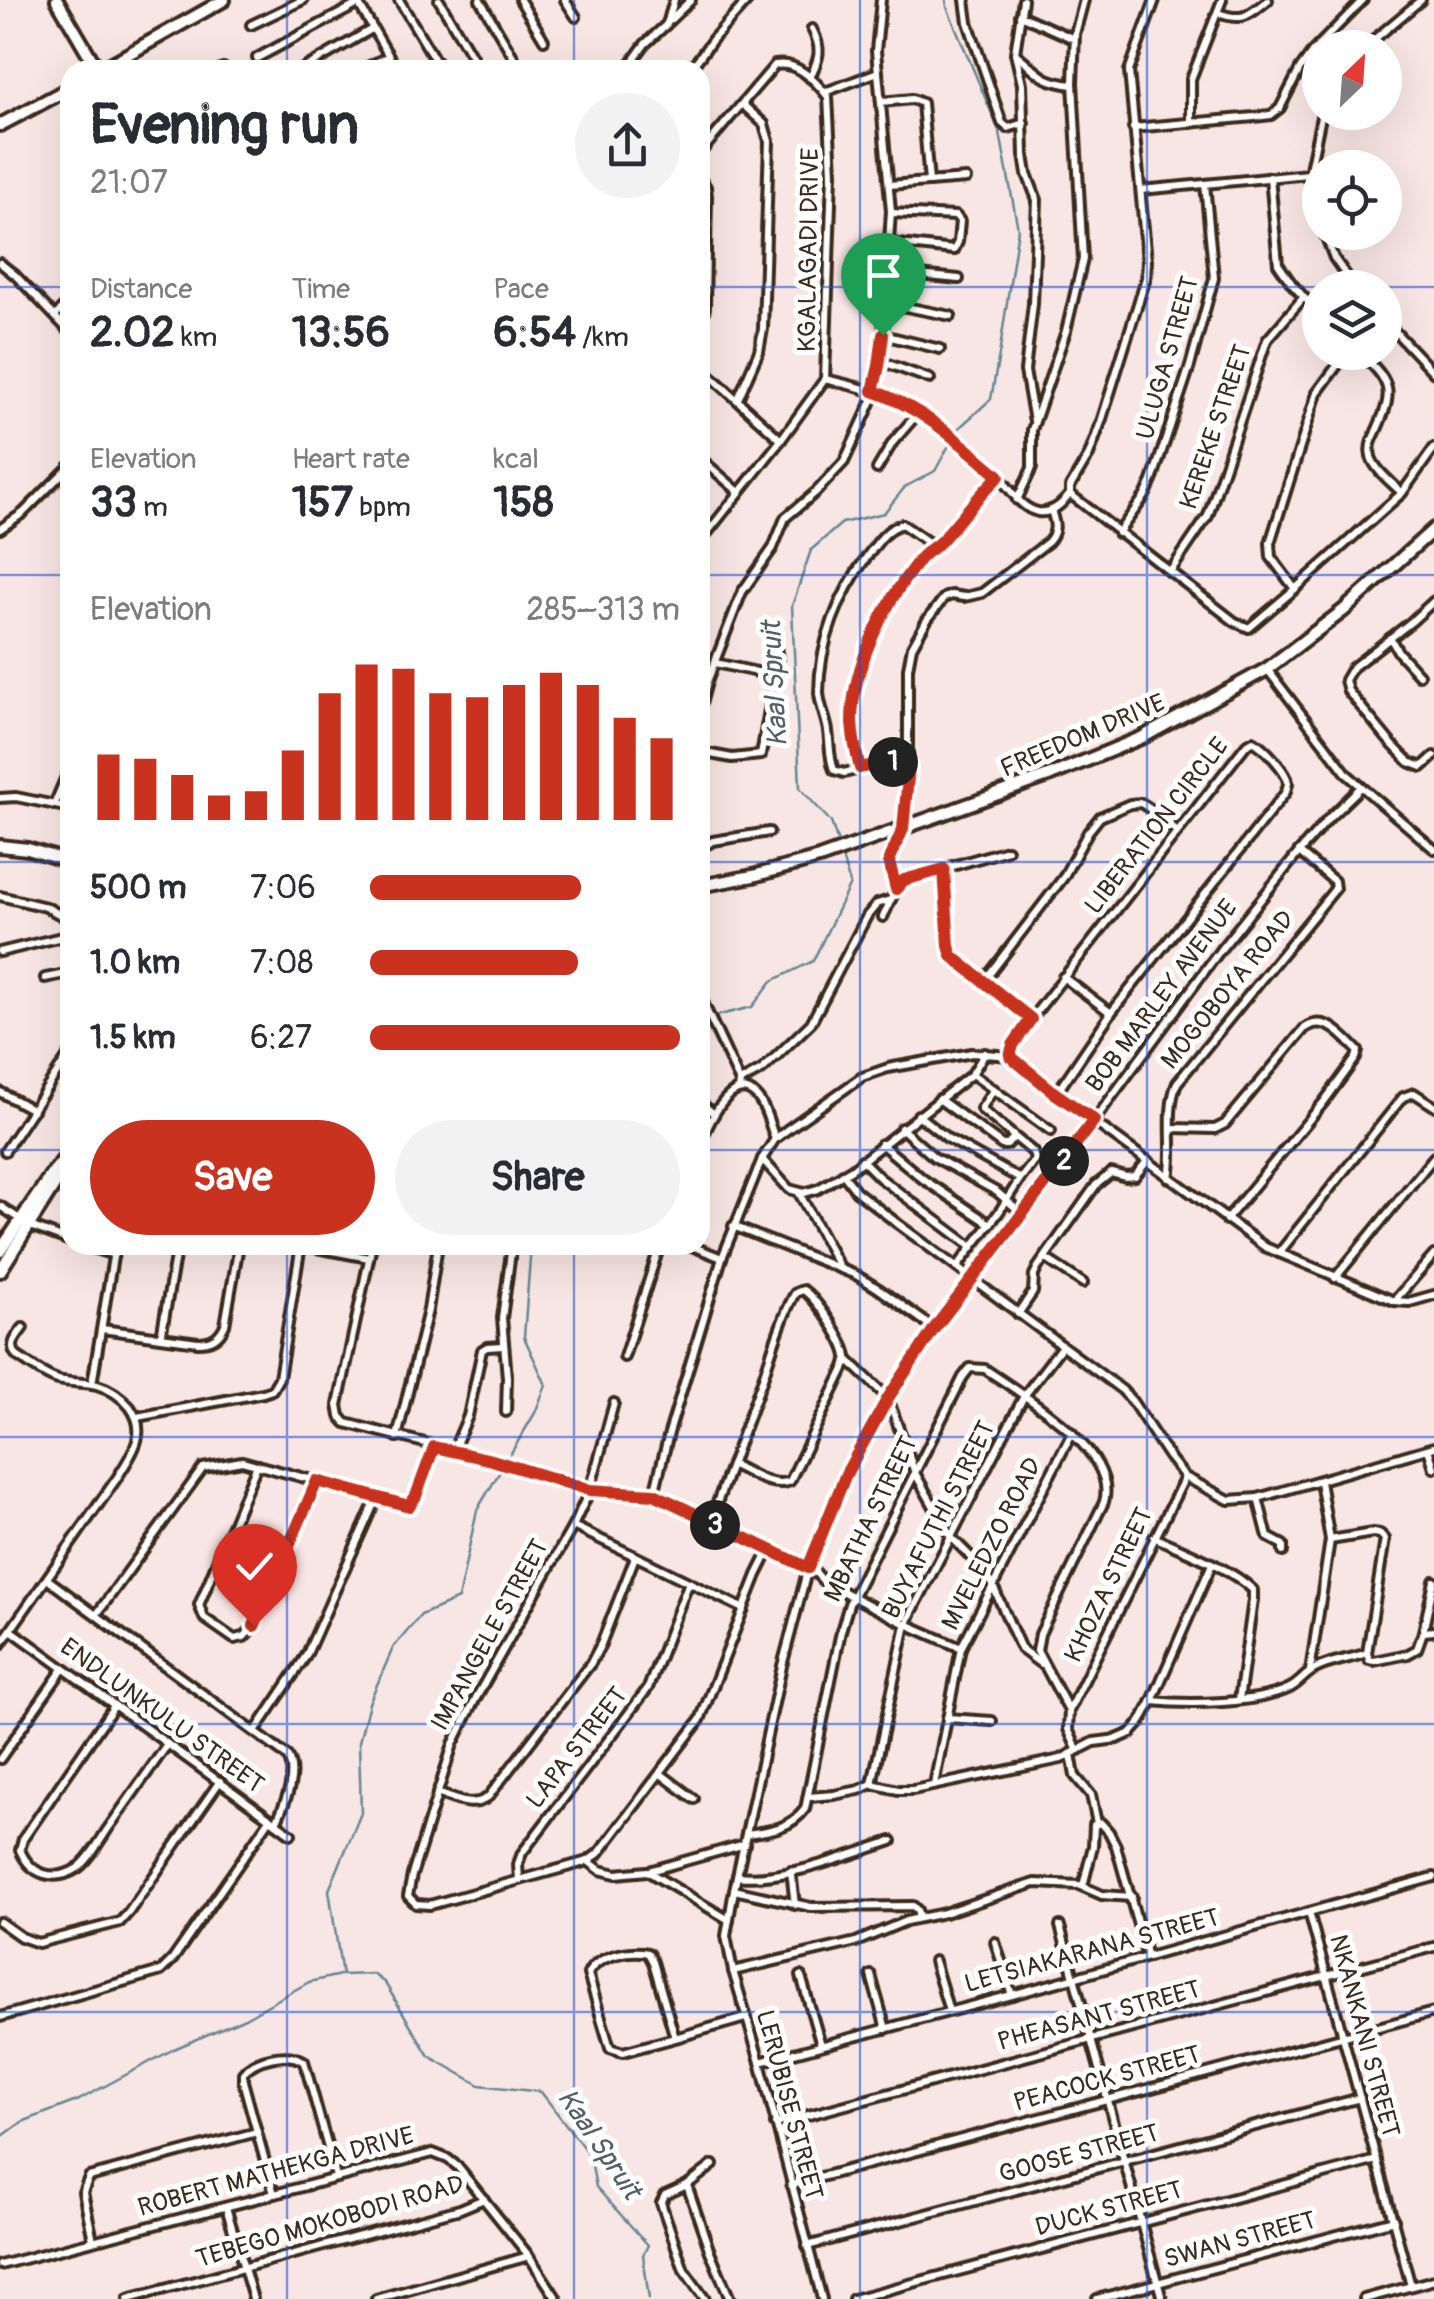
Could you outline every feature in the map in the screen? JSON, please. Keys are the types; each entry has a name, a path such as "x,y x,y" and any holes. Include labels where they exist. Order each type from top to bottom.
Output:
{"street":[{"path":"57,0 93,60"},
{"path":"117,60 224,0"},
{"path":"251,25 303,0"},
{"path":"398,0 436,60"},
{"path":"439,0 474,60"},
{"path":"480,0 515,60"},
{"path":"520,0 544,40"},
{"path":"565,0 576,18"},
{"path":"666,24 674,0"},
{"path":"633,60 649,39 691,0"},
{"path":"698,60 748,0"},
{"path":"710,676 740,595 772,548 784,518 842,466 874,392 883,335 891,213 876,35 881,0"},
{"path":"965,0 968,22 1002,123 1008,128 1024,123"},
{"path":"1022,0 1015,53 1022,84 1024,155 1037,206 1033,304 1025,372 1034,422"},
{"path":"1018,500 1032,468 1034,422 1066,331 1083,259 1073,85 1074,39 1084,0"},
{"path":"826,379 874,392 918,412 999,476 1018,500 1038,512 1060,505 1070,494 1096,438 1146,280 1148,260 1129,68 1155,0"},
{"path":"1192,123 1192,80 1222,0"},
{"path":"1218,13 1243,18 1268,0"},
{"path":"1133,128 1266,116 1278,110 1313,50 1362,0"},
{"path":"1385,30 1421,0"},
{"path":"257,58 357,2 391,60"},
{"path":"1020,15 1074,39"},
{"path":"318,60 372,29"},
{"path":"810,78 820,50 812,29"},
{"path":"1015,53 1042,78 1073,85"},
{"path":"381,60 389,56"},
{"path":"710,141 775,65 791,64 825,92 878,72"},
{"name":"KGALAGADI DRIVE","path":"710,529 826,379 832,173 829,100 825,92"},
{"path":"0,126 60,93"},
{"path":"881,102 922,103 929,182"},
{"path":"738,399 756,360 763,328 769,141 764,124 742,104"},
{"path":"1141,190 1302,175"},
{"path":"1270,177 1278,264 1302,297"},
{"path":"889,185 966,179"},
{"name":"ULUGA STREET","path":"1118,533 1152,482 1212,284 1214,263 1205,184"},
{"path":"890,243 954,250 960,220 956,216 891,213"},
{"path":"0,263 60,321"},
{"path":"888,272 959,280"},
{"name":"KEREKE STREET","path":"1170,572 1205,522 1269,337 1302,299"},
{"path":"886,303 951,316"},
{"path":"55,316 60,311"},
{"path":"883,335 940,349"},
{"path":"1402,339 1434,373"},
{"path":"880,361 930,379"},
{"path":"1296,589 1271,557 1270,543 1318,393 1334,370"},
{"path":"1376,370 1388,390 1387,408 1370,450 1376,467 1402,492"},
{"path":"710,375 782,440"},
{"path":"877,469 918,412"},
{"path":"1070,494 1246,628 1296,589 1402,492 1434,448"},
{"path":"710,467 739,492"},
{"path":"0,529 23,513 60,476"},
{"path":"860,768 852,718 871,639 886,608 919,559 935,547 999,476"},
{"path":"896,889 889,861 903,829 912,647 944,598 982,593 1048,542 1055,531 1051,510"},
{"path":"909,767 890,761 844,772 834,770 820,700 824,657 835,610 853,575 876,544 895,526 906,526 935,547"},
{"name":"FREEDOM DRIVE","path":"710,884 819,858 1067,769 1143,737 1268,669 1344,610 1434,529"},
{"path":"1434,601 1349,670 1345,680 1409,762 1422,767 1434,756"},
{"path":"710,754 732,758 760,756 776,676 778,652 774,634"},
{"path":"1390,638 1419,675"},
{"path":"714,663 776,676"},
{"path":"1268,669 1338,764 1434,849"},
{"name":"LIBERATION CIRCLE","path":"1010,1056 1031,1019 1176,832 1250,742 1260,744 1286,777 1286,792 1112,1013 1056,1094"},
{"name":"BOB MARLEY AVENUE","path":"737,1876 782,1666 808,1566 846,1474 888,1398 934,1329 1024,1215 1221,949 1299,852 1361,787"},
{"path":"54,805 60,791"},
{"path":"0,798 16,797 60,806"},
{"path":"984,981 1063,878 1100,817 1137,803 1149,808 1176,832"},
{"path":"710,843 770,832"},
{"path":"0,846 60,859"},
{"path":"883,917 904,880 1007,850"},
{"name":"MOGOBOYA ROAD","path":"1170,1178 1173,1095 1177,1084 1335,889 1334,881 1299,852"},
{"path":"944,869 950,952 1031,1019"},
{"path":"0,896 32,902 60,914"},
{"path":"710,1121 731,1094 811,1022 867,916 877,904 890,900"},
{"path":"0,952 60,937"},
{"path":"45,978 60,975"},
{"path":"1064,977 1112,1013"},
{"path":"710,1014 740,1086 757,1097 775,1140"},
{"path":"1172,1128 1215,1129 1225,1124 1312,1023 1325,1023 1358,1051 1322,1103 1226,1220"},
{"path":"762,1159 787,1188 799,1193 818,1189 862,1160 972,1074 985,1053"},
{"path":"654,1494 668,1434 722,1258 762,1159 775,1140 847,1086 873,1072 985,1053 1010,1056 1265,1247 1394,1301 1409,1302 1434,1295"},
{"path":"5,1152 60,1068"},
{"path":"972,1074 1052,1130"},
{"path":"957,1267 1036,1157 981,1109 994,1090"},
{"path":"0,1092 33,1110"},
{"path":"1279,1253 1403,1097 1414,1093 1434,1106"},
{"path":"939,1099 1002,1145 1007,1146 1014,1137"},
{"path":"710,1111 713,1114"},
{"path":"918,1115 943,1135 1020,1179"},
{"path":"902,1128 934,1157 997,1192 1024,1215"},
{"path":"881,1144 923,1179 990,1224"},
{"path":"1335,1278 1434,1157"},
{"path":"862,1160 972,1247"},
{"path":"1018,1314 1033,1292 1034,1275 1044,1258 1106,1175 1135,1176 1148,1160"},
{"path":"0,1271 60,1164"},
{"path":"843,1174 865,1198 1108,1379 1132,1400 1185,1477 1229,1500 1258,1498 1431,1448 1434,1468"},
{"path":"799,1193 840,1269"},
{"path":"0,1206 60,1237"},
{"path":"0,1251 25,1222"},
{"path":"734,1226 879,1288 934,1329"},
{"path":"710,1253 722,1258"},
{"path":"92,1384 114,1255"},
{"path":"161,1337 175,1255"},
{"path":"102,1329 203,1342 218,1337 225,1326 237,1255"},
{"path":"137,1417 263,1393 275,1386 299,1255"},
{"path":"353,1255 369,1258"},
{"path":"370,1255 338,1409 346,1423 590,1490 654,1494 808,1566 820,1580 961,1648"},
{"path":"397,1437 428,1310 436,1255"},
{"path":"506,1412 502,1318 511,1255"},
{"path":"624,1357 657,1255"},
{"path":"1394,1301 1434,1255"},
{"path":"1044,1258 1082,1283"},
{"path":"710,1522 792,1297 802,1290 812,1297 848,1359 888,1398 916,1472 950,1537 993,1586 1016,1643 1042,1664"},
{"path":"0,1645 130,1457 138,1436 137,1417 116,1394 92,1384 56,1379 17,1356 13,1343 23,1328"},
{"path":"453,1451 468,1416 482,1350 503,1346"},
{"name":"BUYAFUTHI STREET","path":"872,1784 906,1624 1024,1396 1062,1346"},
{"path":"731,1464 774,1483 790,1481 848,1359"},
{"name":"MBATHA STREET","path":"809,1798 840,1631 852,1596 964,1377 970,1368 980,1367 1024,1396"},
{"path":"1024,1396 1072,1434 1092,1455 1104,1477 1106,1494 1040,1634 1037,1651 1069,1711 1075,1776 1091,1795 1097,1823 1082,1886"},
{"name":"IMPANGELE STREET","path":"519,1880 422,1906 408,1896 452,1744 573,1526 590,1490 614,1403"},
{"name":"MVELEDZO ROAD","path":"934,1786 961,1648 1072,1434"},
{"path":"97,1614 200,1470 237,1461 404,1506 412,1504 434,1447"},
{"path":"257,1465 199,1605 204,1618 234,1638 244,1637 254,1626 317,1481"},
{"name":"KHOZA STREET","path":"1069,1711 1185,1477"},
{"path":"1310,1672 1330,1540 1320,1481"},
{"path":"255,1732 306,1656 377,1497"},
{"path":"1258,1498 1268,1536 1282,1545 1284,1552"},
{"path":"573,1526 744,1609"},
{"path":"1330,1540 1373,1534 1385,1539 1366,1653 1369,1660 1418,1649 1434,1581"},
{"path":"1154,1536 1212,1564 1253,1590 1238,1700"},
{"path":"519,1880 588,1862 600,1853 705,1712 770,1551"},
{"path":"437,1793 473,1804 489,1796 595,1656 635,1556"},
{"path":"748,1834 792,1823 802,1814 809,1798 872,1784 906,1790 934,1786 1061,1760 1094,1742 1132,1733 1152,1701 1212,1564"},
{"path":"0,2017 161,1971 273,1821 284,1803 293,1765 288,1756 47,1579"},
{"name":"LAPA STREET","path":"519,1880 522,1854 648,1688 689,1582"},
{"name":"ENDLUNKULU STREET","path":"11,1630 291,1834"},
{"path":"1424,1632 1434,1631"},
{"path":"1152,1701 1238,1700 1291,1688 1310,1672 1366,1653"},
{"path":"0,1759 63,1669"},
{"path":"114,1706 20,1845 25,1861 37,1872 57,1876 81,1866 167,1745"},
{"path":"947,1718 992,1721"},
{"path":"660,1774 694,1799"},
{"path":"0,1922 20,1937 38,1943 120,1922 220,1781"},
{"path":"1097,1823 1103,1824 1113,1838 1147,1957"},
{"path":"737,1876 760,1877 791,1871 892,1842"},
{"path":"588,1862 616,1874 648,1871 745,1844"},
{"path":"648,1871 729,1920"},
{"path":"791,1871 795,1905"},
{"name":"LERUBISE STREET","path":"737,1876 727,1947 822,2299"},
{"name":"LETSIAKARANA STREET","path":"760,2062 1434,1877"},
{"path":"732,1970 856,1942 918,1918 1035,1884 1082,1886 1102,1894 1132,1897"},
{"path":"734,1890 811,1907 909,1906 916,1908 918,1918"},
{"name":"NKANKANI STREET","path":"1308,1912 1411,2286"},
{"path":"1060,1926 1162,2299"},
{"path":"995,1942 1012,1995"},
{"name":"PHEASANT STREET","path":"775,2124 1434,1947"},
{"path":"675,2038 648,1953 637,1951 592,1965 588,1974 610,2048 624,2052 675,2038 745,2018"},
{"path":"934,1961 949,2011"},
{"path":"870,1975 886,2029"},
{"path":"800,1976 821,2045"},
{"name":"PEACOCK STREET","path":"791,2185 1434,2012"},
{"path":"274,2194 243,2081 251,2064 286,2056 300,2058 307,2070 336,2177"},
{"name":"GOOSE STREET","path":"807,2246 1360,2098"},
{"path":"93,2240 83,2192 91,2176 257,2132"},
{"name":"ROBERT MATHEKGA DRIVE","path":"0,2266 433,2153 453,2162 529,2256 557,2299"},
{"name":"DUCK STREET","path":"853,2299 1377,2160"},
{"path":"705,2299 681,2263 662,2203 666,2195 714,2165"},
{"path":"687,2185 730,2299"},
{"name":"TEBEGO MOKOBODI ROAD","path":"128,2299 460,2210 484,2199"},
{"path":"226,2207 253,2299"},
{"name":"SWAN STREET","path":"1097,2299 1394,2220"},
{"path":"376,2299 529,2256"},
{"path":"1364,2299 1434,2280"}],"waterway":[{"name":"Kaal Spruit","path":"839,846 831,822 800,788 792,606 811,550 842,523 884,513 905,487 935,471 958,429 991,399 1018,229 1000,133 946,0"},
{"name":"Kaal Spruit","path":"710,1018 752,1007 772,981 813,961 850,884 841,854"},
{"name":"Kaal Spruit","path":"530,1255 524,1337 546,1385 535,1413 477,1510 458,1599 421,1615 393,1648 369,1703 359,1742 361,1813 329,1890 342,1975 373,1974 385,1983 429,2056 480,2085 541,2092 590,2156 596,2187 648,2245 643,2255 649,2299"},
{"path":"0,2138 22,2122 79,2100 309,1982 340,1975"}],"route":[{"path":"254,1626 317,1481 409,1506 434,1447 590,1490 654,1494 808,1568 846,1474 888,1398 934,1329 1094,1120 1010,1056 1031,1019 952,956 944,869 904,880 896,889 889,861 903,829 909,767 890,761 860,768 852,718 860,676 880,619 919,559 939,544 999,476 924,416 873,391 883,335"}]}
